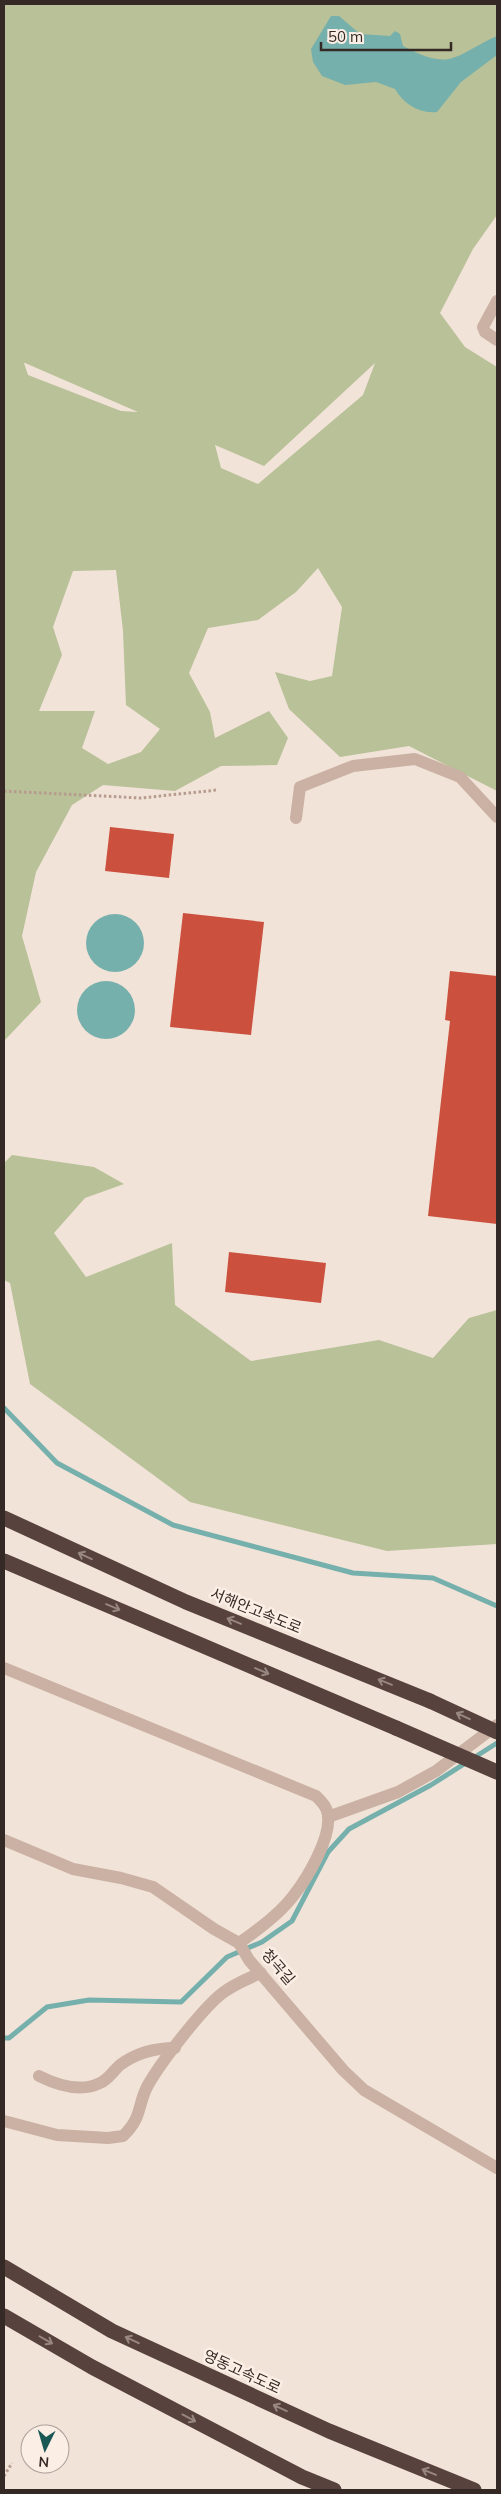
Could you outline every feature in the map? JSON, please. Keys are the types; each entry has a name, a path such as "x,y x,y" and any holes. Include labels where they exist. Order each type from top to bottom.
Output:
{"highway":[{"name":"서해안고속도로","path":"4,1518 186,1602 430,1700 497,1732"},
{"path":"4,1561 497,1772"},
{"name":"영동고속도로","path":"4,2267 112,2331 329,2431 474,2490"},
{"path":"4,2316 119,2381 302,2477 334,2490"}],"street":[{"path":"497,301 483,327 484,332 497,340"},
{"path":"296,818 300,787 353,766 415,759 460,778 497,816"},
{"path":"4,1668 316,1796 324,1804 328,1817 318,1855 294,1895 266,1923 239,1943"},
{"path":"328,1817 398,1792 436,1771 497,1725"},
{"name":"청곡길","path":"4,1840 73,1869 121,1878 153,1887 214,1930 239,1943 261,1973 343,2070 364,2090 497,2168"},
{"path":"4,2121 57,2135 108,2138 123,2136 138,2118 149,2083 175,2048 220,1996 234,1985 261,1973"},
{"path":"39,2076 65,2086 90,2086 100,2083 120,2065 134,2057 148,2051 175,2048"}],"path":[{"path":"4,791 141,798 218,790"},
{"path":"4,2476 12,2463"}],"green space":[{"path":"4,4 497,4 497,215 473,249 440,313 465,347 497,367 497,791 409,746 340,757 289,709 275,672 310,681 332,676 342,607 318,568 296,592 258,620 208,628 189,673 210,712 215,738 269,711 288,738 277,765 221,766 175,791 103,785 72,805 36,872 22,936 41,1002 4,1041","holes":["25,363 138,412 121,411 28,375","375,363 363,395 258,484 221,468 215,445 264,466","116,570 123,631 126,705 160,729 141,752 108,764 82,748 95,711 39,711 62,655 53,627 73,571"]},
{"path":"12,1155 94,1167 124,1184 85,1198 54,1233 86,1277 172,1243 175,1305 251,1361 379,1340 433,1358 469,1318 497,1310 497,1544 387,1551 190,1502 30,1384 10,1283 4,1280 4,1163"}],"water":[{"path":"331,16 339,16 360,34 390,36 395,31 400,34 403,46 419,54 443,60 461,55 497,36 497,55 461,82 437,112 418,110 407,103 395,89 376,82 345,85 322,76 313,62 311,49"},
{"path":"115,914 126,916 139,927 144,943 142,954 131,967 115,972 104,970 91,959 86,943 88,932 99,919"},
{"path":"106,981 117,983 130,994 135,1010 133,1021 122,1034 106,1039 95,1037 82,1026 77,1010 79,999 90,986"}],"building":[{"path":"110,827 174,834 169,878 105,871"},
{"path":"183,913 264,922 251,1035 170,1027"},
{"path":"450,971 497,976 497,1224 428,1216 450,1021 445,1020"},
{"path":"229,1252 326,1263 321,1303 225,1292"}],"waterway":[{"path":"4,1408 57,1463 173,1525 353,1573 433,1578 497,1606"},
{"path":"4,2038 9,2038 47,2007 89,2000 181,2002 227,1957 262,1942 292,1921 328,1852 349,1829 431,1785 497,1743"}]}
